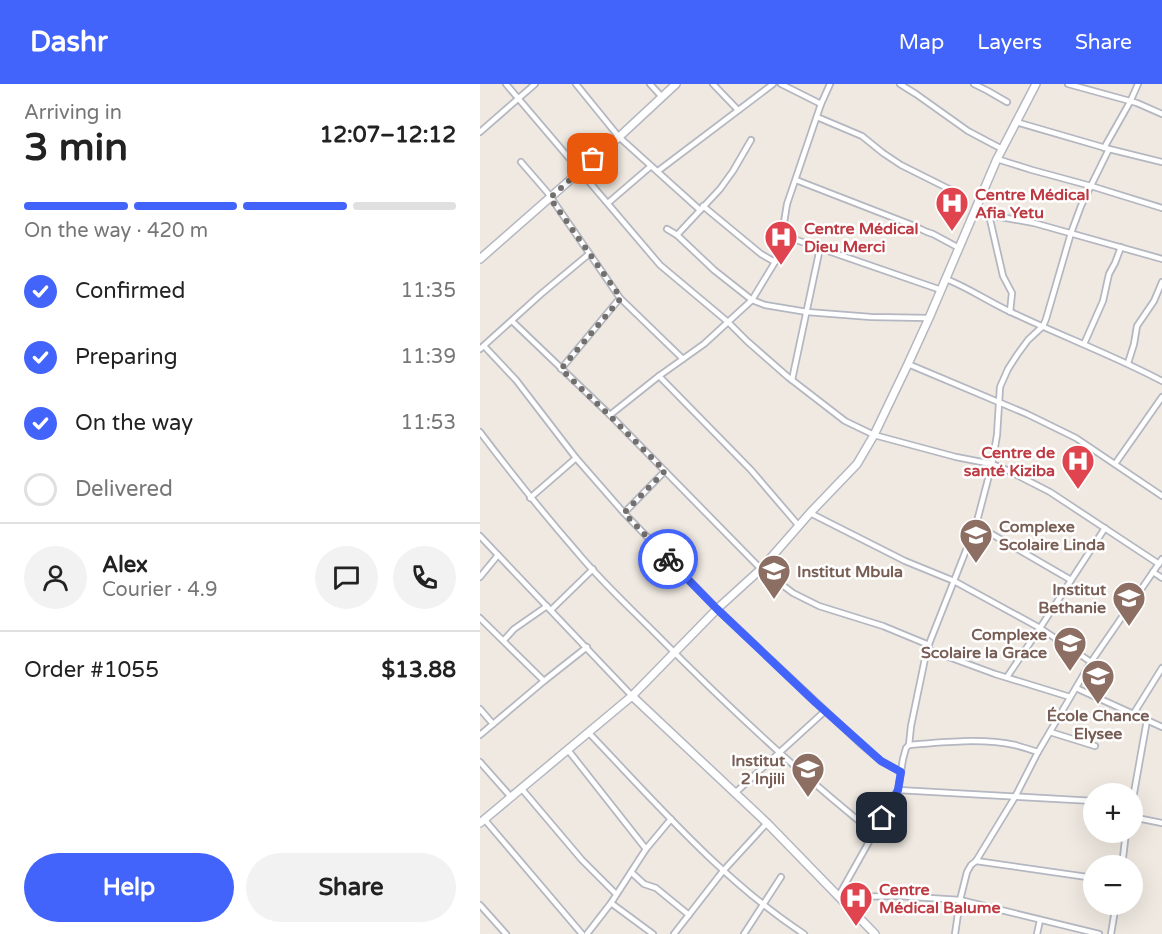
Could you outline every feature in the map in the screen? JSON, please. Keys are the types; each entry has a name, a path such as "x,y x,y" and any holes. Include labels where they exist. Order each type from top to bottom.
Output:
{"street":[{"path":"506,84 660,265 792,380 844,421 874,435 992,464 1016,474 1050,492 1160,562 1091,662 1038,752 1015,797 976,861 968,869 955,934"},
{"path":"480,132 535,84"},
{"path":"576,84 619,137 651,166 701,208 775,262"},
{"path":"650,84 662,97"},
{"path":"480,259 676,84"},
{"path":"713,84 738,110"},
{"path":"658,171 773,84"},
{"path":"781,84 821,104"},
{"path":"610,416 659,376 704,344 752,300 775,262 783,235 787,204 830,84"},
{"path":"900,84 968,131 1002,149"},
{"path":"974,84 1007,102"},
{"path":"582,934 534,876 482,822 632,696 760,568 857,464 874,435 908,364 997,159 1036,84"},
{"path":"1068,84 1162,114"},
{"path":"839,896 898,790 928,647 976,525 992,464 997,435 1000,387 1008,369 1028,340 1043,326 1081,206 1138,84"},
{"path":"817,117 862,136 901,165 951,190"},
{"path":"1016,122 1162,162"},
{"path":"677,235 726,181 751,140"},
{"path":"997,159 1162,208"},
{"path":"521,162 550,198 621,298 683,359"},
{"path":"608,203 651,166"},
{"path":"796,180 912,225 959,248"},
{"path":"975,211 1034,223 1162,259"},
{"path":"989,215 1003,276 1012,293 1010,312"},
{"path":"667,229 677,235 714,270 752,300 765,305 807,312 871,317 929,318"},
{"path":"783,235 941,290"},
{"path":"1084,344 1104,301 1109,274 1121,247"},
{"path":"792,380 820,248"},
{"path":"589,254 482,347 516,380 576,458 624,513 717,609 881,761 901,772"},
{"path":"946,279 1010,312 1128,363 1162,381"},
{"path":"1128,363 1137,326 1154,301 1162,282"},
{"path":"561,369 621,298"},
{"path":"512,321 610,416 760,568 793,593 819,606 898,632 928,647 1006,677 1070,697"},
{"path":"908,364 999,401 1076,438 1162,496"},
{"path":"659,376 751,470 799,526"},
{"path":"1115,464 1162,397"},
{"path":"480,432 530,498 579,555 674,652 779,753 874,833"},
{"path":"530,498 576,458"},
{"path":"624,513 665,471"},
{"path":"810,513 905,561 954,581 1040,628 1091,662"},
{"path":"976,525 1071,580"},
{"path":"1006,677 1105,528"},
{"path":"480,536 632,696 767,823 875,934"},
{"path":"480,577 498,555"},
{"path":"504,640 514,630 549,608 593,569"},
{"path":"1153,572 1162,578"},
{"path":"480,618 544,681"},
{"path":"480,735 587,647"},
{"path":"1134,713 1162,669"},
{"path":"1076,688 1162,727"},
{"path":"480,709 493,724"},
{"path":"735,793 825,711"},
{"path":"1136,783 1147,720"},
{"path":"1050,732 1095,746"},
{"path":"589,734 723,871 779,917 804,934"},
{"path":"909,745 952,742 1002,743 1038,752"},
{"path":"568,750 646,849"},
{"path":"480,762 511,797"},
{"path":"521,788 582,860 616,894"},
{"path":"898,790 1083,800"},
{"path":"587,934 611,903 646,849 671,819"},
{"path":"1143,819 1162,823"},
{"path":"674,934 723,871 767,823"},
{"path":"976,861 1083,876"},
{"path":"631,872 644,884 656,888 689,915"},
{"path":"744,934 781,877"},
{"path":"839,896 898,896 960,900 1099,934"},
{"path":"611,903 654,934"},
{"path":"480,905 506,934"},
{"path":"1112,934 1115,915"},
{"path":"1037,934 1040,920"}],"way so far":[{"path":"593,159 550,198 621,298 561,369 665,471 624,513 668,559"}],"place":[{"name":"Centre Médical Afia Yetu","path":"952,232"},
{"name":"Centre Médical Dieu Merci","path":"781,266"},
{"name":"Centre de santé Kiziba","path":"1078,490"},
{"name":"Complexe Scolaire Linda","path":"976,564"},
{"name":"Institut Mbula","path":"774,600"},
{"name":"Institut Bethanie","path":"1129,627"},
{"name":"Complexe Scolaire la Grace","path":"1070,672"},
{"name":"École Chance Elysee","path":"1098,705"},
{"name":"Institut 2 Injili","path":"808,798"},
{"name":"Centre Médical Balume","path":"856,927"}],"route":[{"path":"668,559 717,609 862,745 881,761 901,772 898,790 882,818"}]}
